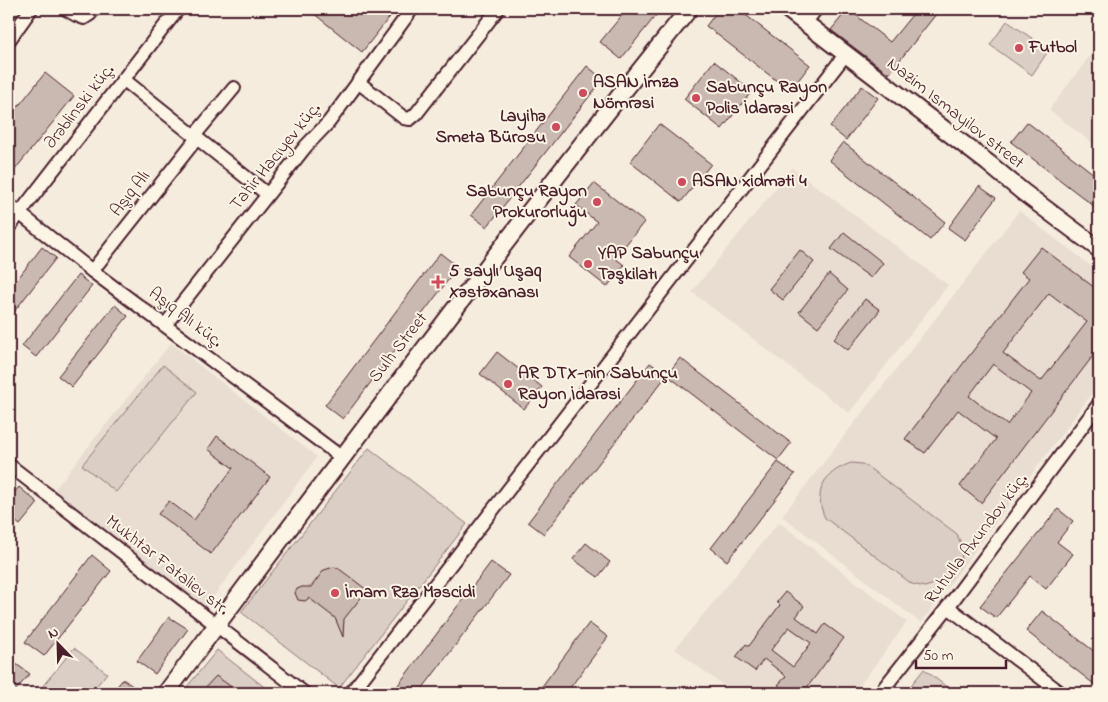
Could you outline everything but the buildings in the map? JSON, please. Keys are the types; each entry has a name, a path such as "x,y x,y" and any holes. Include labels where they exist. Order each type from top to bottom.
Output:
{"street":[{"path":"9,40 31,9"},
{"path":"66,9 84,18 94,9"},
{"name":"Ərəblinski küç.","path":"9,227 178,9"},
{"name":"Tahir Hacıyev küç.","path":"165,325 267,194 306,146 329,122 412,9"},
{"path":"358,82 404,118 410,119 416,114 498,9"},
{"name":"Sulh Street","path":"166,693 341,457 689,9"},
{"name":"Nazim Ismayilov street","path":"787,9 1099,249"},
{"path":"805,23 816,9"},
{"path":"351,693 845,55"},
{"path":"123,79 267,194"},
{"name":"Aşıq Alı","path":"92,271 234,88"},
{"name":"Aşıq Alı küç.","path":"9,205 92,271 341,457"},
{"name":"Ruhulla Axundov küç.","path":"880,693 948,607 1099,404"},
{"name":"Mukhtar Fataliev str.","path":"9,465 304,693"},
{"path":"948,607 1061,693"}],"shaded area":[{"name":"Futbol","path":"1007,21 1049,50 1032,75 990,45"},
{"path":"1099,44 1099,148 1049,110"},
{"path":"792,168 948,285 849,413 692,292"},
{"path":"1019,211 1099,272 1099,384 921,623 782,516"},
{"path":"171,343 317,457 205,608 54,490"},
{"path":"163,365 197,392 116,492 82,465"},
{"path":"369,448 467,524 339,688 241,612"},
{"path":"851,463 862,464 869,468 957,534 962,553 960,564 949,579 925,587 912,584 825,518 820,499 823,484 833,472"},
{"path":"779,522 907,622 854,693 733,693 675,649"},
{"path":"74,648 107,673 91,693 37,693"},
{"path":"217,650 272,693 182,693"},
{"path":"924,669 954,693 905,693"}],"place":[{"name":"Futbol","path":"1019,48"},
{"name":"ASAN İmza Nömrəsi","path":"583,93"},
{"name":"Sabunçu Rayon Polis İdarəsi","path":"696,98"},
{"name":"Layihə Smeta Bürosu","path":"556,127"},
{"name":"ASAN xidməti 4","path":"682,182"},
{"name":"Sabunçu Rayon Prokurorluğu","path":"597,202"},
{"name":"YAP Sabunçu Təşkilatı","path":"588,264"},
{"name":"5 saylı Uşaq Xəstəxanası","path":"438,282"},
{"name":"AR DTX-nin Sabunçu Rayon İdarəsi","path":"508,384"},
{"name":"İmam Rza Məscidi","path":"335,593"}]}
